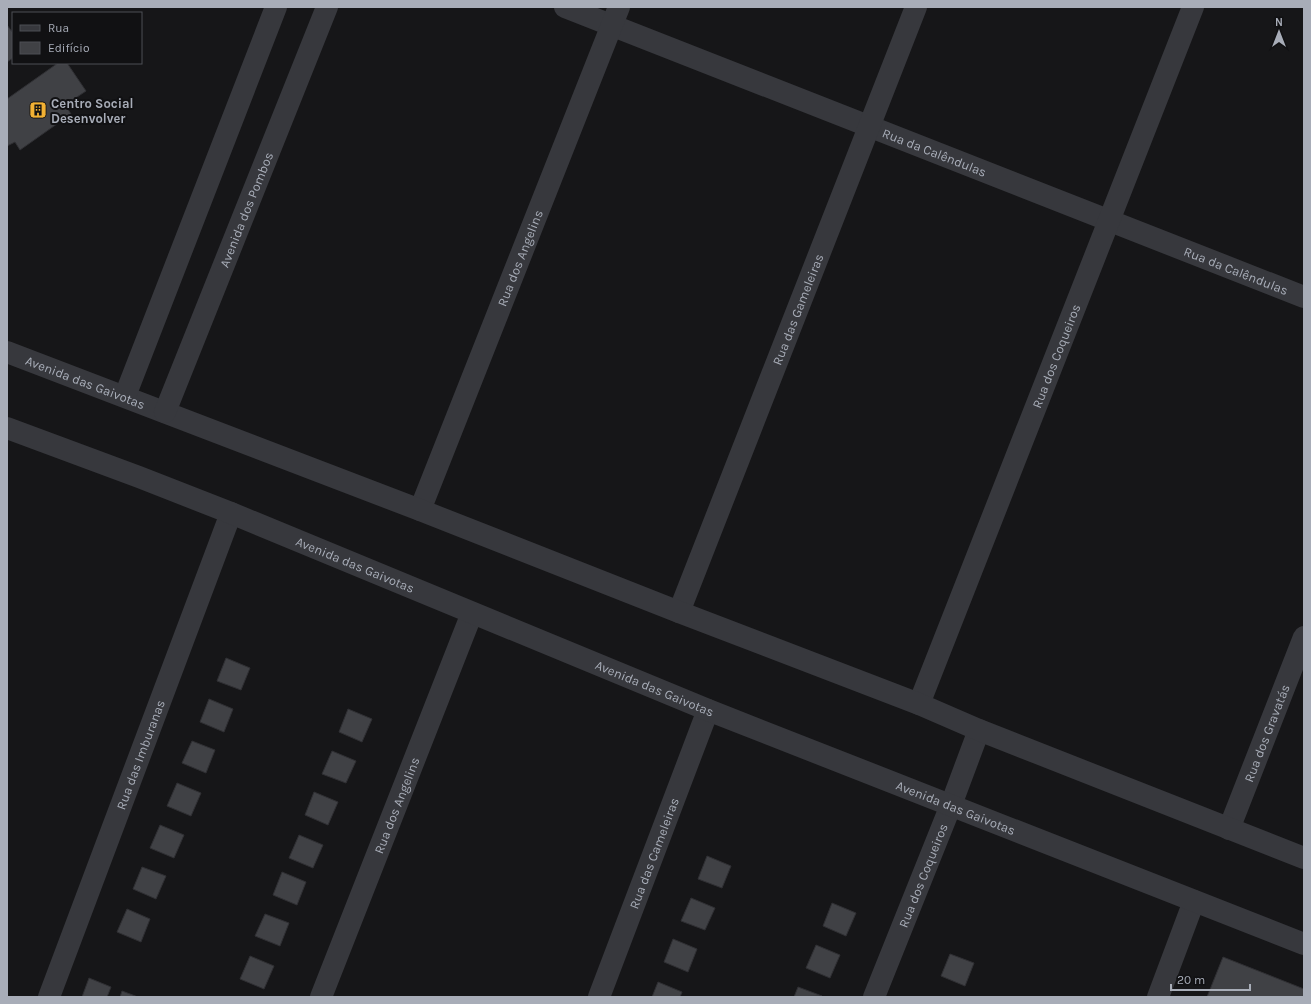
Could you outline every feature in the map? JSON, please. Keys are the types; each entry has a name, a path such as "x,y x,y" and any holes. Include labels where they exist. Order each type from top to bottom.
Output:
{"street":[{"path":"124,396 276,7"},
{"name":"Avenida dos Pombos","path":"165,412 327,7"},
{"name":"Rua da Calêndulas","path":"565,7 615,16 870,126 1304,297"},
{"name":"Rua das Gameleiras","path":"680,612 916,7"},
{"name":"Rua dos Coqueiros","path":"918,704 1193,7"},
{"name":"Rua dos Angelins","path":"420,510 615,16"},
{"name":"Avenida das Gaivotas","path":"7,352 420,510 918,704 979,730 1304,858"},
{"name":"Avenida das Gaivotas","path":"7,428 231,513 708,710 1304,944"},
{"name":"Rua das Imburanas","path":"49,997 231,513"},
{"name":"Rua dos Angelins","path":"321,997 472,613"},
{"name":"Rua dos Gravatás","path":"1229,828 1304,638"},
{"name":"Rua das Cameleiras","path":"599,997 708,710"},
{"name":"Rua dos Coqueiros","path":"874,997 951,806 979,730"},
{"path":"1158,997 1194,901"}],"building":[{"path":"7,25 12,32 12,59 7,62"},
{"name":"Centro Social Desenvolver","path":"57,64 68,64 86,91 65,105 71,114 20,150 15,142 7,146 7,99"},
{"path":"226,658 250,668 241,690 217,681"},
{"path":"209,699 233,709 224,732 200,722"},
{"path":"348,709 372,719 362,742 339,732"},
{"path":"192,741 215,750 206,773 182,763"},
{"path":"332,751 356,761 346,783 322,774"},
{"path":"177,783 201,793 191,816 167,806"},
{"path":"314,792 338,802 328,825 305,815"},
{"path":"160,825 184,835 174,858 150,848"},
{"path":"299,835 323,845 313,868 289,858"},
{"path":"707,856 731,866 722,888 698,879"},
{"path":"142,867 166,876 156,899 133,889"},
{"path":"282,872 306,882 297,905 273,895"},
{"path":"691,898 715,908 705,930 681,921"},
{"path":"832,903 856,913 846,936 823,926"},
{"path":"127,909 150,919 141,942 117,932"},
{"path":"265,914 289,923 280,946 255,936"},
{"path":"673,939 697,949 688,972 664,962"},
{"path":"816,945 840,955 830,978 806,968"},
{"path":"950,954 974,963 965,986 941,976"},
{"path":"250,956 274,966 264,989 240,979"},
{"path":"1223,957 1304,989 1304,997 1207,997"},
{"path":"89,978 111,987 107,997 82,997"},
{"path":"658,982 682,992 680,997 652,997"},
{"path":"798,987 822,996 794,997"},
{"path":"122,991 138,997 120,997"}],"place":[{"name":"Centro Social Desenvolver","path":"38,110"}]}
